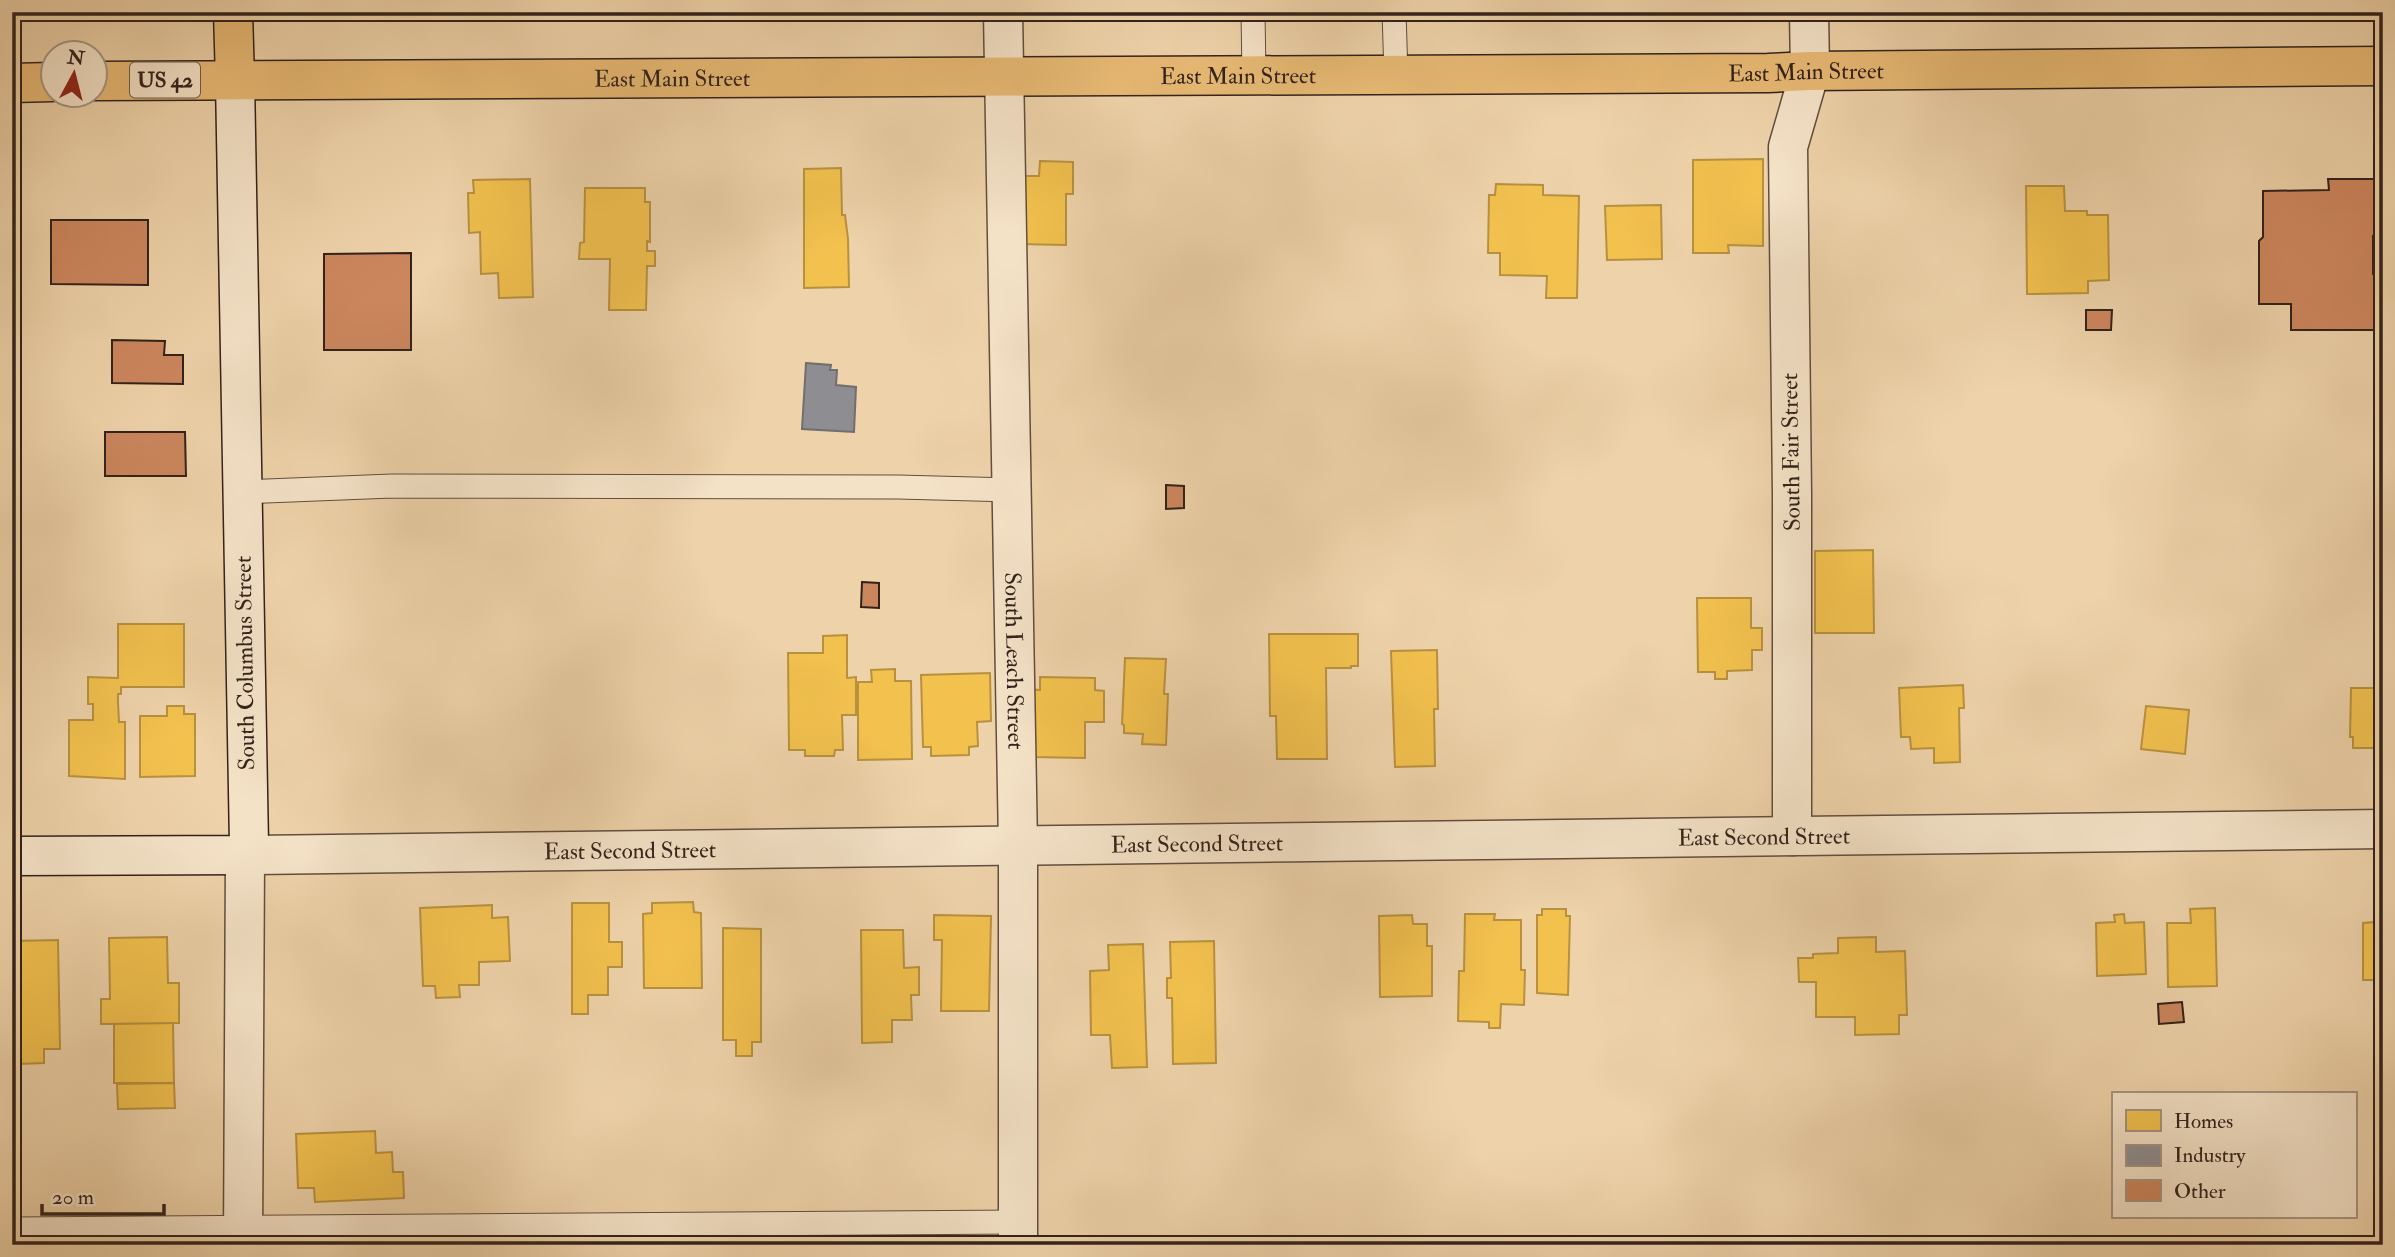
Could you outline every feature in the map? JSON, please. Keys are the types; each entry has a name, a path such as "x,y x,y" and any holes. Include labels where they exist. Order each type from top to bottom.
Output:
{"main road":[{"path":"233,12 235,80"},
{"name":"East Main Street","path":"108,81 1768,73 2383,66"},
{"path":"12,82 38,82"}],"street":[{"name":"South Leach Street","path":"1003,12 1018,846 1018,1234"},
{"name":"South Fair Street","path":"1792,836 1788,147 1810,71 1809,12"},
{"name":"South Columbus Street","path":"235,80 248,845 245,855 243,1236"},
{"name":"East Second Street","path":"12,856 2383,829"}],"lane":[{"path":"1253,12 1254,76"},
{"path":"1394,12 1396,75"},
{"path":"243,492 393,486 898,487 1012,490"},
{"path":"12,1229 243,1236 1018,1234"}],"building: Homes":[{"path":"1763,159 1763,246 1728,245 1729,253 1693,253 1693,160"},
{"path":"1040,161 1073,162 1073,194 1066,194 1066,245 1016,244 1021,176 1039,176"},
{"path":"841,168 842,215 845,215 848,239 849,287 804,288 804,169"},
{"path":"530,179 533,297 499,298 498,273 481,274 480,232 469,233 468,193 474,193 473,180"},
{"path":"1496,184 1543,185 1543,195 1579,196 1577,298 1546,298 1547,276 1500,275 1500,253 1488,253 1489,195 1495,195"},
{"path":"2026,186 2064,186 2065,211 2108,215 2109,280 2088,281 2088,293 2027,294"},
{"path":"585,188 645,188 645,202 650,202 650,242 647,241 647,251 655,251 655,266 647,266 646,310 609,310 610,259 579,259 580,243 584,242"},
{"path":"1661,205 1662,259 1607,260 1605,206"},
{"path":"1873,550 1874,633 1815,633 1815,551"},
{"path":"1697,598 1751,598 1751,628 1762,628 1762,650 1752,650 1752,670 1727,671 1727,679 1715,679 1715,672 1698,672"},
{"path":"118,624 184,624 184,687 121,687 118,702 119,722 125,722 125,779 69,776 69,720 93,720 93,704 88,704 88,677 118,678"},
{"path":"1269,634 1358,634 1358,666 1326,668 1327,759 1277,759 1276,716 1270,716"},
{"path":"847,635 847,678 856,677 856,715 842,715 843,750 835,750 834,756 805,756 805,750 789,750 788,653 823,653 823,636"},
{"path":"1437,650 1435,766 1395,767 1391,651"},
{"path":"1125,658 1166,659 1166,745 1142,744 1143,734 1124,733 1122,724"},
{"path":"895,669 895,681 911,681 912,759 858,760 858,682 872,682 871,670"},
{"path":"990,673 991,721 977,722 978,746 969,747 969,755 931,756 931,747 923,747 921,675"},
{"path":"1040,677 1095,678 1095,690 1104,691 1104,722 1085,722 1085,758 1034,757 1026,689 1040,690"},
{"path":"1963,685 1964,708 1959,708 1960,762 1934,763 1934,748 1911,749 1910,737 1901,737 1899,688"},
{"path":"2351,688 2383,688 2383,751 2375,752 2375,748 2353,748 2353,737 2350,737"},
{"path":"167,706 184,706 184,714 195,714 195,776 140,777 140,716 167,716"},
{"path":"2146,706 2189,710 2185,754 2141,749"},
{"path":"693,902 694,912 701,913 702,988 644,988 643,914 652,913 652,903"},
{"path":"572,903 609,903 609,942 622,942 622,967 608,967 608,995 588,995 588,1014 572,1014"},
{"path":"492,905 492,918 508,917 510,961 479,962 479,985 459,985 460,997 436,998 435,986 423,986 420,908"},
{"path":"2215,908 2217,986 2168,987 2167,923 2191,923 2190,909"},
{"path":"1542,909 1566,909 1566,916 1570,916 1568,995 1537,993 1537,915 1542,915"},
{"path":"2375,910 2383,910 2383,980 2363,980 2363,923 2375,922"},
{"path":"1465,914 1495,914 1494,920 1521,920 1521,970 1525,970 1524,1005 1501,1004 1500,1028 1489,1028 1489,1022 1458,1021 1459,971 1464,971"},
{"path":"2124,914 2125,923 2144,922 2146,974 2097,976 2096,923 2115,922 2114,915"},
{"path":"934,915 991,916 989,1011 941,1011 942,940 934,940"},
{"path":"1412,915 1413,924 1427,924 1427,946 1432,946 1432,996 1380,997 1379,916"},
{"path":"723,928 761,929 761,1042 752,1042 752,1056 736,1056 736,1040 723,1040"},
{"path":"861,930 903,930 904,968 919,967 919,995 911,995 912,1020 892,1020 892,1042 862,1043"},
{"path":"167,937 168,983 179,983 179,1023 101,1024 101,999 110,999 109,938"},
{"path":"1876,937 1876,952 1905,951 1907,1015 1899,1015 1899,1034 1855,1035 1855,1017 1816,1017 1816,982 1799,982 1798,958 1813,958 1813,954 1838,953 1838,938"},
{"path":"58,940 60,1049 44,1049 44,1063 19,1064 19,1048 12,1049 12,941"},
{"path":"1214,941 1216,1063 1173,1064 1172,998 1167,998 1167,978 1171,978 1170,942"},
{"path":"1143,944 1147,1067 1112,1068 1110,1035 1091,1035 1090,971 1109,970 1108,945"},
{"path":"173,1023 174,1083 114,1083 114,1024"},
{"path":"174,1083 175,1108 118,1109 117,1084"},
{"path":"375,1131 376,1153 392,1152 393,1172 403,1172 404,1198 315,1202 314,1188 298,1188 296,1134"}],"building: Industry":[{"path":"806,363 831,365 830,370 837,370 836,385 856,387 854,432 802,429"}],"building: Other":[{"path":"2328,179 2382,179 2382,236 2373,236 2373,274 2381,274 2381,330 2291,330 2291,304 2259,304 2259,241 2263,237 2263,191 2329,190"},
{"path":"51,220 148,220 148,285 51,284"},
{"path":"411,253 411,350 324,350 324,254"},
{"path":"2086,310 2112,310 2111,330 2086,330"},
{"path":"112,340 165,341 164,355 183,355 183,384 112,383"},
{"path":"105,432 185,432 186,476 105,476"},
{"path":"1166,485 1184,486 1184,508 1166,509"},
{"path":"862,582 879,583 879,608 861,607"},
{"path":"2182,1002 2184,1022 2159,1024 2158,1004"}]}
